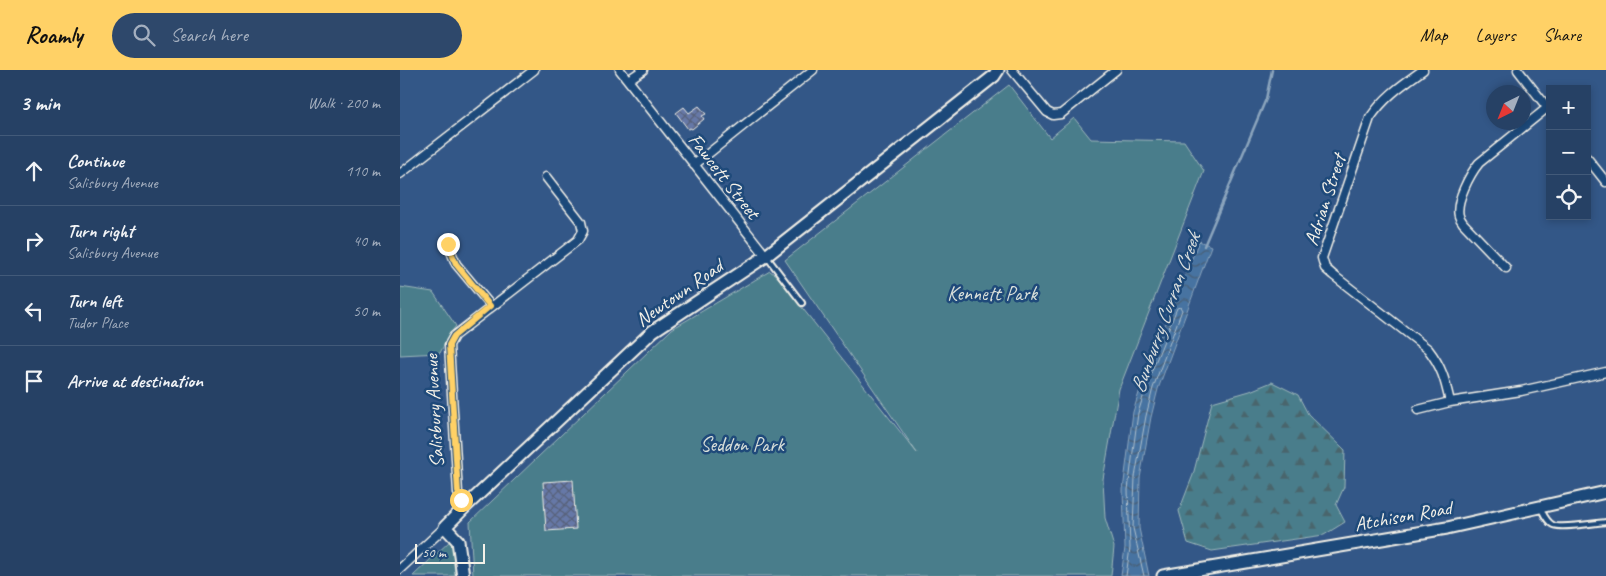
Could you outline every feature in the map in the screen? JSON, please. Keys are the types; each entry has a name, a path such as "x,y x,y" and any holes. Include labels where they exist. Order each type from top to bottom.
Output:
{"street":[{"path":"400,174 534,70"},
{"name":"Fawcett Street","path":"620,70 766,256"},
{"path":"628,80 643,70"},
{"path":"694,165 813,70"},
{"name":"Newtown Road","path":"400,569 653,331 766,256 994,76 998,70"},
{"path":"1012,70 1047,112 1053,116 1061,114 1116,70"},
{"name":"Adrian Street","path":"1423,70 1395,89 1380,103 1370,118 1322,258 1325,268 1333,275 1428,350 1438,362 1445,377 1450,402"},
{"path":"1518,70 1546,105"},
{"path":"1506,268 1463,224 1459,216 1460,207 1471,173 1479,163 1546,111"},
{"path":"1591,163 1606,182"},
{"name":"Salisbury Avenue","path":"466,506 458,492 449,345 454,336 490,306 578,240 583,230 581,222 546,178"},
{"path":"448,244 456,264 490,306"},
{"path":"1418,410 1450,402 1521,391 1606,372"},
{"name":"Atchison Road","path":"1163,576 1205,573 1447,528 1606,492"},
{"path":"445,527 458,541 463,576"}],"lane":[{"name":"Fawcett Street","path":"766,256 802,303"},
{"path":"1540,507 1546,519 1553,525 1562,527 1606,522"}],"green space":[{"path":"1009,85 1050,138 1074,118 1091,139 1184,141 1204,171 1119,389 1103,479 1105,518 1114,547 1111,576 473,576 470,522 672,329 770,271 777,276 917,453 785,260"},
{"path":"400,287 433,292 456,326 440,353 400,355"},
{"path":"1272,382 1298,395 1308,414 1345,450 1344,487 1336,505 1345,522 1324,535 1212,551 1188,543 1179,511 1193,475 1212,402 1250,391"},
{"path":"452,539 455,576 413,576"}],"water":[{"path":"1199,241 1211,246 1158,389 1140,478 1139,528 1149,576 1121,576 1125,548 1123,490 1133,412 1144,377"}],"building":[{"path":"699,106 706,114 702,116 704,119 692,129 688,129 676,113 684,107 689,113"},
{"path":"573,480 576,529 546,531 543,482"}],"waterway":[{"name":"Bunburry Curran Creek","path":"1204,246 1266,99 1272,70"}],"route":[{"path":"448,244 456,264 490,306 454,336 449,345 458,492 461,500"}],"park label":[{"name":"Kennett Park","path":"992,293"},
{"name":"Seddon Park","path":"742,444"}]}
